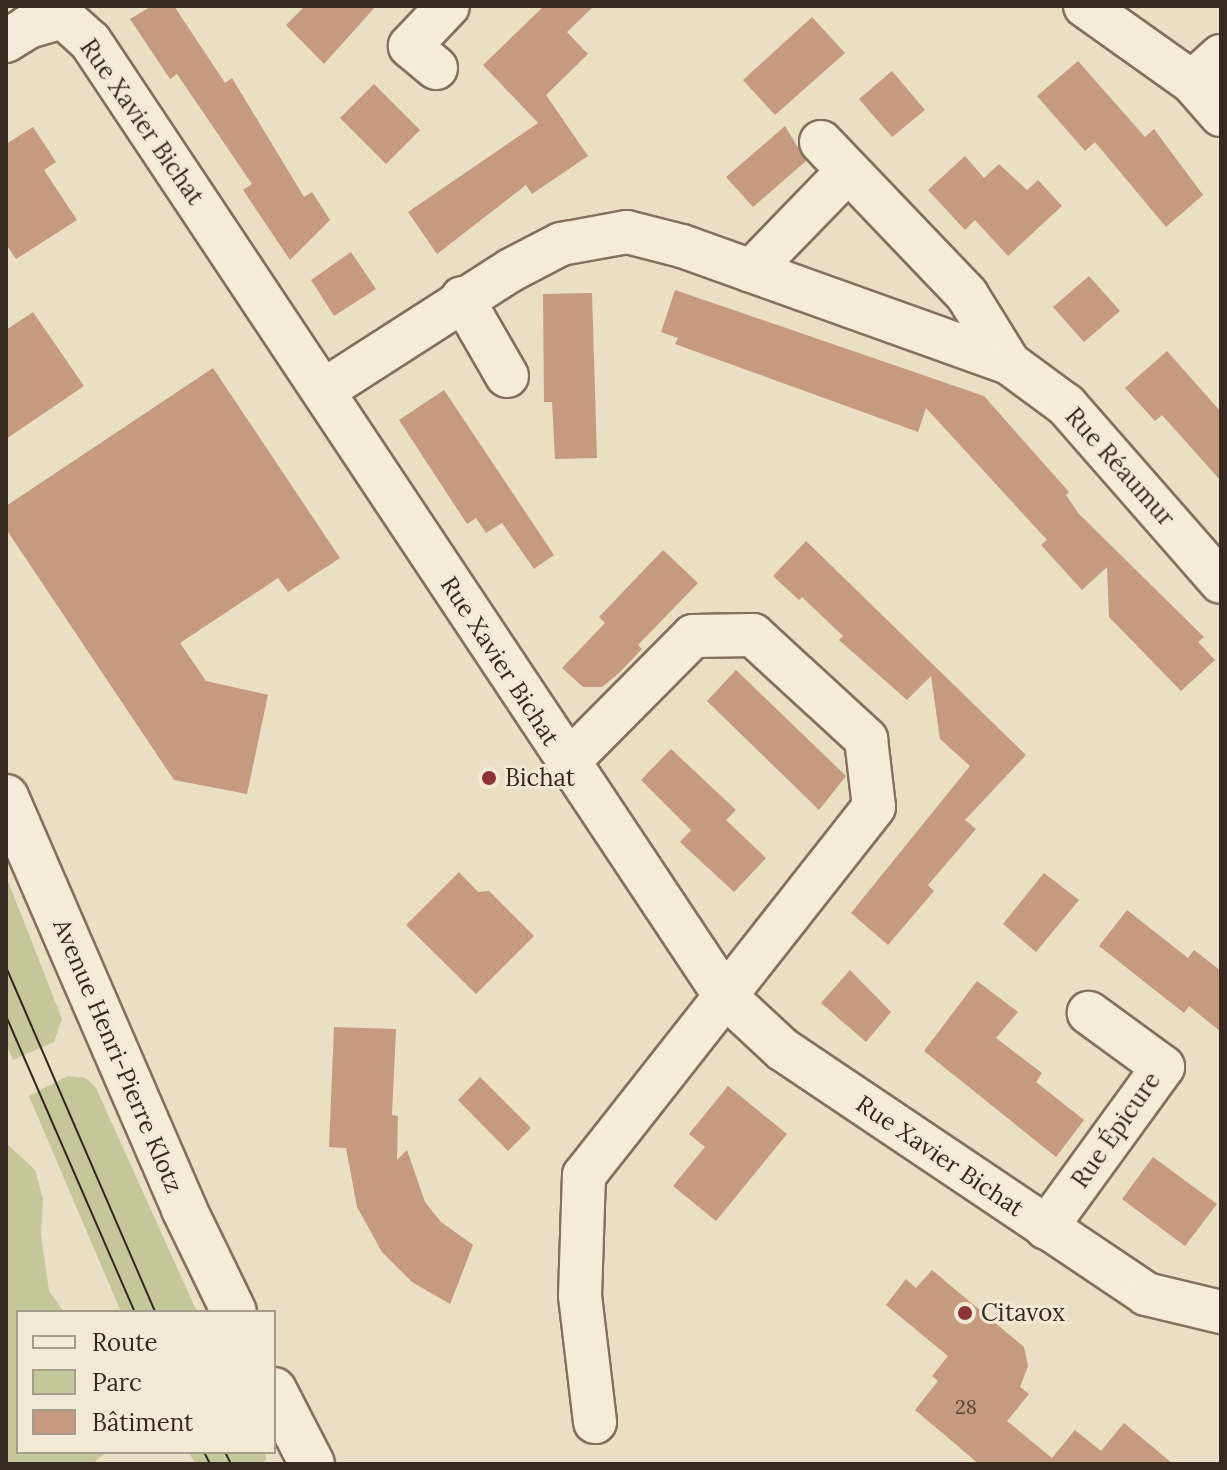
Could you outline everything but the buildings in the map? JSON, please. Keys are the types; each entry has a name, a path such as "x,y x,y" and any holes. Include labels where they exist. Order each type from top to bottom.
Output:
{"street":[{"path":"436,68 410,46 448,6"},
{"path":"1085,6 1207,69 1221,115"},
{"name":"Rue Xavier Bichat","path":"6,41 28,27 65,12 90,41 324,390 567,763 725,996 782,1049 1046,1228 1146,1294 1212,1319"},
{"name":"Rue Réaumur","path":"751,271 834,157 967,295 1009,363"},
{"name":"Rue Réaumur","path":"324,390 462,298 561,244 608,233 627,232 682,246 1009,363 1066,405 1221,582"},
{"path":"462,298 507,376"},
{"path":"567,763 693,636 753,635 866,739 874,807 584,1175 580,1296 595,1422"},
{"name":"Avenue Henri-Pierre Klotz","path":"6,797 184,1209 233,1310"},
{"name":"Rue Épicure","path":"1046,1228 1163,1067 1089,1013"},
{"path":"276,1394 312,1464"}],"green space":[{"path":"6,876 62,1019 54,1042 13,1060 6,1044"},
{"path":"68,1076 86,1078 96,1088 196,1310 120,1310 29,1096"},
{"path":"6,1143 35,1170 43,1199 41,1235 49,1291 63,1310 16,1310 16,1454 104,1454 92,1464 6,1464"},
{"path":"190,1454 265,1454 266,1458 264,1464 195,1464"}],"tram line":[{"path":"6,967 154,1310"},
{"path":"6,1016 134,1310"},
{"path":"205,1454 210,1464"},
{"path":"226,1454 231,1464"}],"place":[{"name":"Bichat","path":"489,778"},
{"name":"Citavox","path":"965,1313"}]}
